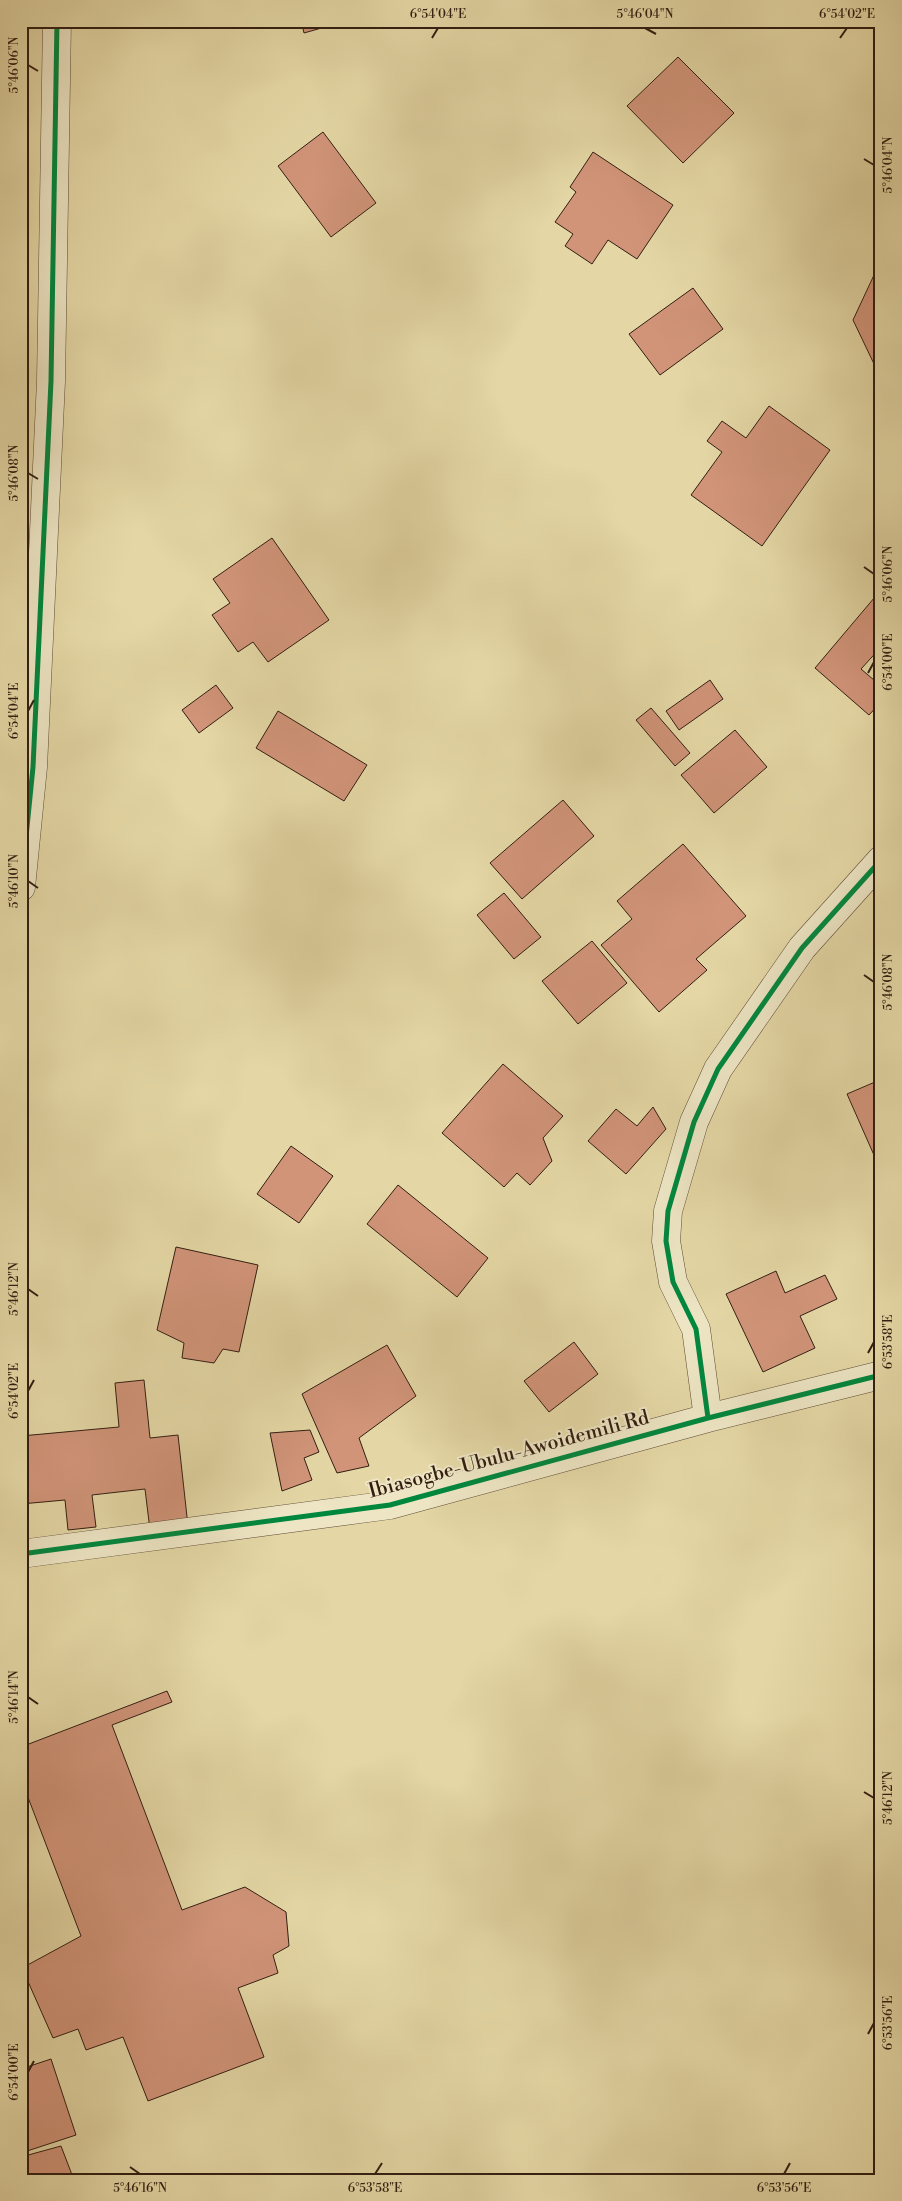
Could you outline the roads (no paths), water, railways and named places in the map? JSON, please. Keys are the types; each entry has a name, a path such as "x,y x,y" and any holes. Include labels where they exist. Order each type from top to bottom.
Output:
{"street":[{"path":"21,887 33,766 51,381 57,21"},
{"path":"708,1418 696,1329 672,1282 666,1241 668,1211 694,1122 718,1068 802,948 881,860"},
{"name":"Ibiasogbe-Ubulu-Awoidemili Rd","path":"21,1554 390,1505 708,1418 881,1375"}]}
